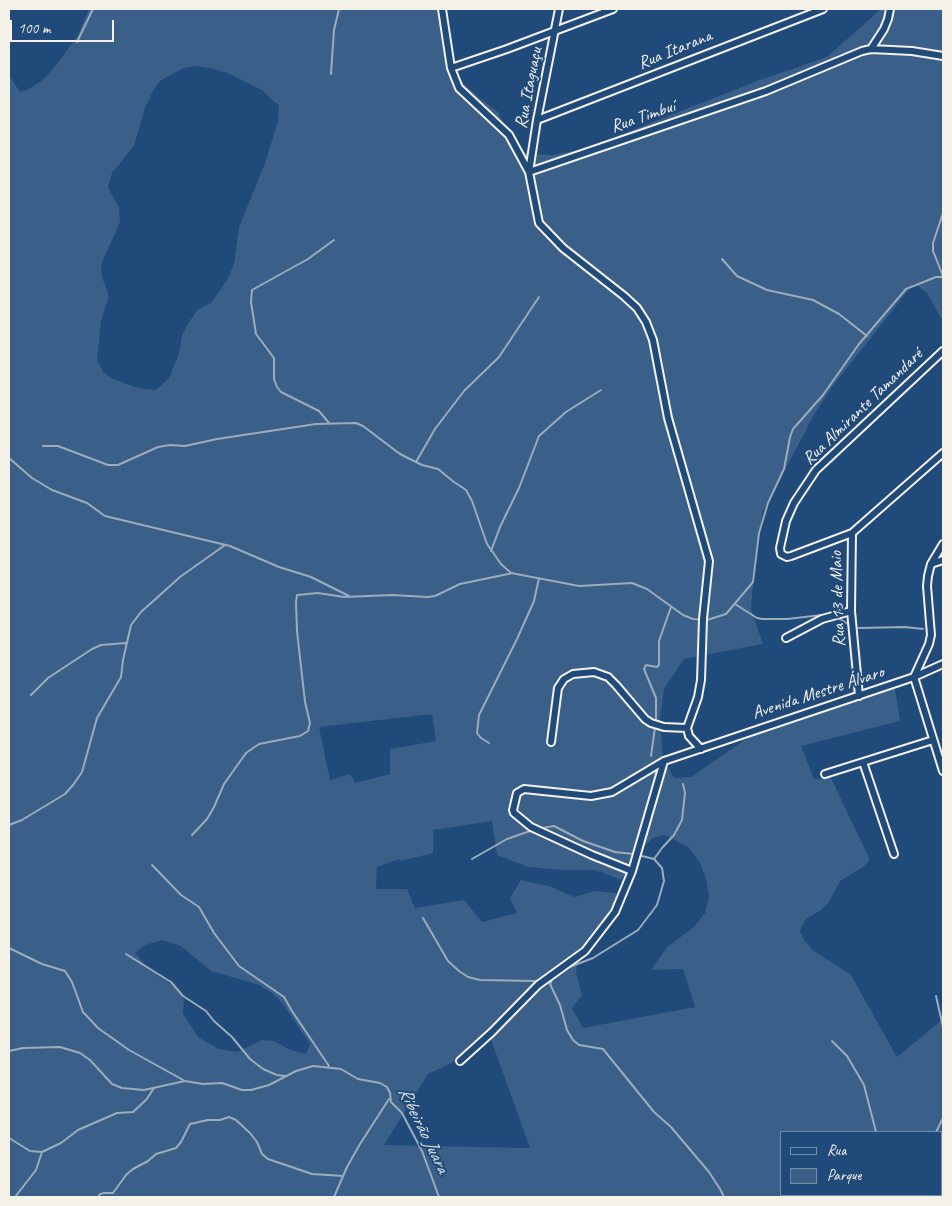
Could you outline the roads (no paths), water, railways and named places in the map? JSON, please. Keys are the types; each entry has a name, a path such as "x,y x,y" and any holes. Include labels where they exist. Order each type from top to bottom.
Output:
{"street":[{"path":"442,9 451,68 459,88 509,135 529,172 539,223 563,248 637,308 646,322 653,340 668,418 709,556 699,689 687,728 689,736 701,749"},
{"name":"Rua Itaguaçu","path":"529,172 537,120 559,9"},
{"path":"451,68 507,50 613,9"},
{"name":"Rua Itarana","path":"537,120 823,9"},
{"path":"890,9 886,24 871,49 912,50 943,56"},
{"name":"Rua Timbuí","path":"529,172 766,91 871,49"},
{"name":"Rua Almirante Tamandaré","path":"852,533 791,556 786,557 781,554 780,548 786,521 798,497 816,470 943,351"},
{"name":"Rua 13 de Maio","path":"859,696 851,611 852,533 943,453"},
{"path":"943,544 931,564 927,586 931,635 929,644 914,677 943,771"},
{"path":"931,564 943,560"},
{"path":"786,638 822,619 851,611"},
{"name":"Avenida Mestre Álvaro","path":"632,871 531,827 514,813 517,793 524,789 591,796 612,792 664,761 914,677 943,664"},
{"path":"551,742 558,688 564,679 573,674 594,672 608,677 650,723 664,727 687,728"},
{"path":"825,774 933,740"},
{"path":"460,1061 492,1032 538,985 590,945 615,912 632,871 664,761"},
{"path":"863,762 894,854"}],"waterway":[{"path":"77,42 93,9"},
{"path":"331,74 334,30 339,9"},
{"path":"943,213 933,243 933,251 943,276"},
{"path":"329,423 319,411 281,392 277,387 274,379 274,358 256,334 251,302 252,290 308,259 334,240"},
{"path":"722,259 737,276 767,290 813,300 839,314 867,336"},
{"path":"43,446 58,446 108,465 118,465 158,447 170,445 185,446 217,439 316,424 356,423 363,426 400,454 422,465 438,469 466,490 472,501 487,544 501,564 511,573 579,586 632,583 647,589 683,615 693,619 707,620 726,614 753,582 759,533 768,503 784,469 793,429 823,395 859,344 906,289 936,277 943,277"},
{"path":"416,462 435,429 464,391 499,357 539,297"},
{"path":"491,551 500,527 519,488 539,436 566,412 601,390"},
{"path":"9,458 32,478 52,490 87,503 105,516 230,546 279,567 311,577 349,596"},
{"path":"9,825 22,820 65,794 73,785 82,772 97,718 121,677 131,625 141,612 180,577 225,545"},
{"path":"192,835 207,819 224,784 246,753 259,744 300,736 308,731 310,723 305,702 297,631 297,595 318,593 344,597 392,595 428,597 435,596 460,584 513,573"},
{"path":"489,743 477,733 479,715 534,601 539,578"},
{"path":"735,604 757,618 762,619 787,619 822,615"},
{"path":"651,756 656,720 656,698 644,669 646,665 657,667 659,665 659,641 671,607"},
{"path":"837,617 848,624"},
{"path":"859,628 905,627 923,629"},
{"path":"31,695 48,678 92,649 101,645 126,643"},
{"path":"654,859 674,835 682,820 685,793 683,784"},
{"path":"543,828 554,826 583,841 615,852 634,854"},
{"path":"472,859 507,839 533,830"},
{"path":"567,968 593,958 638,930 657,905 664,881 662,868 654,859 642,856"},
{"path":"152,865 181,895 199,907 214,933 239,966 284,997 329,1066"},
{"path":"423,918 448,961 468,977 480,980 535,981"},
{"path":"9,948 42,964 65,971 72,982 83,1012 98,1028 129,1050 185,1081"},
{"path":"126,954 171,982 183,996 206,1011 232,1037 250,1059 263,1069 285,1076"},
{"path":"554,976 550,984 560,1005 567,1030 573,1040 579,1045 603,1049 654,1112 671,1127 709,1172 724,1197"},
{"path":"936,996 943,1027"},
{"path":"832,1041 847,1056 864,1085 876,1131"},
{"name":"Ribeirão Juara","path":"9,1051 23,1048 60,1047 80,1053 90,1060 112,1084 122,1088 144,1090 185,1081 203,1084 222,1083 242,1090 251,1090 269,1085 296,1071 313,1066 341,1069 358,1079 380,1083 387,1087 391,1102 402,1113 422,1151 439,1197"},
{"path":"9,1138 30,1151 42,1152 61,1143 78,1130 117,1113 133,1112 146,1100 154,1088"},
{"path":"334,1197 347,1167 389,1099"},
{"path":"98,1197 100,1194 113,1193 126,1175 156,1154 176,1148 190,1124 229,1117 236,1120 250,1133 257,1142 262,1154 268,1159 312,1174 343,1176"},
{"path":"936,1131 943,1118"},
{"path":"15,1197 36,1170 42,1152"}]}
